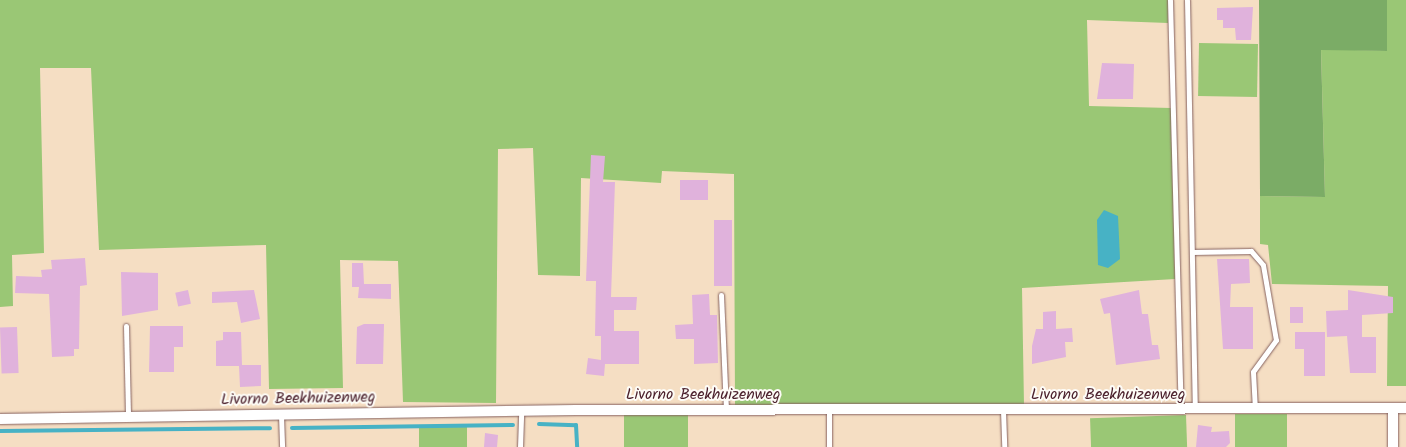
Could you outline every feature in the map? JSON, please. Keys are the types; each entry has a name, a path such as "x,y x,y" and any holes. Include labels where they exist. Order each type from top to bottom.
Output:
{"street":[{"path":"1393,408 1394,447"},
{"name":"Livorno Beekhuizenweg","path":"0,419 521,410 829,411 1406,408"}],"lane":[{"path":"1170,0 1181,410"},
{"path":"1187,0 1195,410"},
{"path":"1192,252 1251,250 1263,265 1276,340 1253,372 1255,410"},
{"path":"722,295 726,410"},
{"path":"126,326 128,417"},
{"path":"520,447 521,410"},
{"path":"1003,410 1004,447"},
{"path":"829,411 829,447"},
{"path":"281,414 282,447"}],"green space":[{"path":"0,0 1168,0 1168,23 1087,20 1089,106 1171,108 1175,279 1022,288 1024,405 735,406 734,174 662,171 661,183 581,178 580,276 538,275 533,148 498,149 496,403 403,402 398,261 340,260 343,388 269,389 266,245 99,250 91,68 40,68 44,253 12,255 13,306 0,307"},
{"path":"1259,0 1387,0 1387,51 1321,50 1325,197 1260,196"},
{"path":"1386,0 1406,0 1406,386 1387,386 1388,286 1272,284 1268,245 1260,244 1260,196 1325,197 1321,49 1387,51"},
{"path":"1199,43 1258,44 1257,97 1198,96"},
{"path":"1235,414 1287,414 1287,447 1235,447"},
{"path":"624,415 688,415 688,447 624,447"},
{"path":"1186,415 1187,447 1091,447 1090,418"},
{"path":"419,426 467,426 467,447 419,447"}],"water":[{"path":"1104,210 1118,216 1120,259 1108,268 1098,265 1097,220"}],"building":[{"path":"1253,7 1251,40 1236,40 1235,28 1223,28 1223,20 1217,20 1217,8"},
{"path":"1102,63 1134,64 1133,99 1097,99"},
{"path":"591,155 605,156 603,182 615,182 611,297 637,297 636,310 614,310 614,331 639,331 639,364 605,364 604,376 586,374 588,358 601,360 601,336 595,336 596,281 586,281"},
{"path":"680,180 708,180 708,200 680,200"},
{"path":"714,220 732,220 732,286 714,286"},
{"path":"85,258 87,285 80,286 79,349 74,349 74,356 52,357 49,294 15,293 16,276 42,277 41,270 52,269 51,260"},
{"path":"1217,259 1249,259 1250,283 1231,284 1230,307 1253,307 1253,349 1223,349"},
{"path":"352,263 363,263 364,284 391,284 391,299 358,298 359,287 352,287"},
{"path":"121,272 158,273 158,310 122,316"},
{"path":"188,290 191,304 178,306 175,293"},
{"path":"254,290 260,319 241,323 237,302 212,303 212,292"},
{"path":"1139,290 1142,314 1148,314 1152,345 1158,345 1160,359 1116,365 1110,313 1104,314 1100,299"},
{"path":"1348,290 1393,297 1393,313 1362,315 1362,337 1376,337 1376,373 1350,373 1347,336 1327,337 1326,311 1348,310"},
{"path":"709,294 710,315 717,315 718,363 694,364 694,339 676,339 675,325 693,324 692,295"},
{"path":"1290,307 1303,307 1303,323 1290,323"},
{"path":"1056,311 1056,329 1072,328 1073,342 1065,342 1066,357 1032,364 1032,346 1036,329 1043,329 1043,312"},
{"path":"364,324 384,324 383,364 356,364 357,327"},
{"path":"150,326 183,326 183,347 174,347 174,372 149,372"},
{"path":"17,327 19,373 2,374 0,328"},
{"path":"223,332 241,332 242,365 261,365 261,386 240,387 239,366 216,366 216,341 223,340"},
{"path":"1295,332 1325,332 1325,376 1304,376 1304,349 1295,349"},
{"path":"1198,425 1212,427 1211,432 1229,431 1230,443 1226,447 1196,447"},
{"path":"485,433 498,435 497,447 484,447"}],"waterway":[{"path":"539,424 576,425 577,447"},
{"path":"292,428 513,425"},
{"path":"0,431 270,428"}]}
